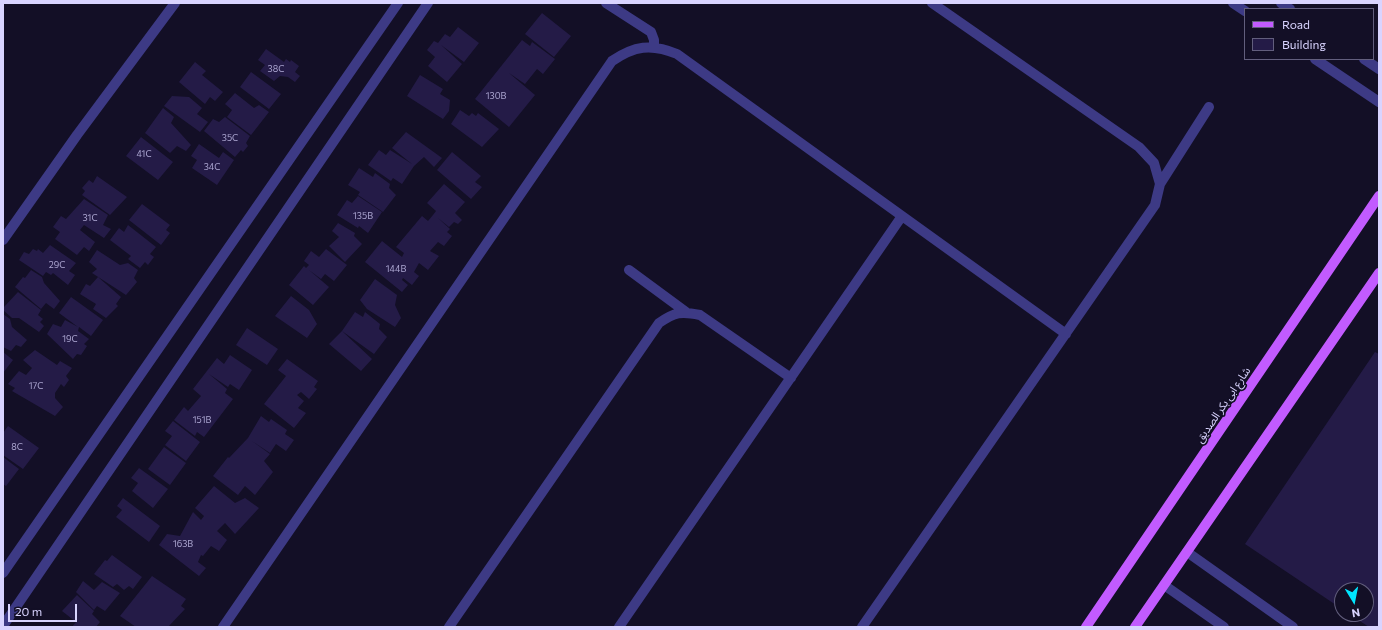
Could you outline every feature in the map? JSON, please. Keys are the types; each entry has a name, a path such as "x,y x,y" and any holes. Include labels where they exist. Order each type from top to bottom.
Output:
{"main road":[{"name":"شارع ابى بكر الصديق","path":"1086,627 1379,196"},
{"path":"1135,627 1379,273"}],"street":[{"path":"3,240 77,135 175,3"},
{"path":"3,573 398,3"},
{"path":"3,626 428,3"},
{"path":"606,3 651,32 654,40 654,47"},
{"path":"932,3 1139,147 1154,163 1160,184"},
{"path":"1233,3 1244,10"},
{"path":"223,627 612,61 625,53 639,48 654,47 676,54 1066,334"},
{"path":"1316,60 1379,102"},
{"path":"1366,60 1379,69"},
{"path":"862,627 1155,205 1160,184 1209,107"},
{"path":"619,627 902,216"},
{"path":"628,270 686,312"},
{"path":"449,627 660,323 671,314 686,312 700,315 791,378"},
{"path":"1187,552 1293,627"},
{"path":"1164,585 1224,627"}],"building":[{"path":"542,13 571,36 554,57 525,34"},
{"path":"458,27 479,43 464,62 441,45 462,64 447,82 428,66 435,57 427,50 434,41 438,43 445,34 450,37"},
{"path":"522,40 530,46 532,42 555,59 543,74 537,69 525,84 509,73 535,95 509,127 475,99"},
{"path":"266,49 284,62 286,59 290,62 291,60 299,66 295,72 300,76 295,82 288,77 280,76 274,81 260,71 265,65 258,60"},
{"path":"195,62 206,71 202,75 223,92 215,101 210,97 205,104 179,82"},
{"path":"251,72 281,94 269,109 240,87"},
{"path":"420,75 443,89 440,94 450,100 449,111 443,119 407,96"},
{"path":"235,93 254,108 259,105 269,112 251,135 227,117 232,110 225,104"},
{"path":"172,96 189,97 202,108 197,114 208,122 200,132 164,106"},
{"path":"163,108 174,117 171,123 191,145 186,151 177,146 170,153 145,133"},
{"path":"460,110 469,116 472,113 476,116 478,113 499,129 482,147 451,124"},
{"path":"225,117 250,136 246,143 248,146 243,152 241,150 235,157 204,131 213,119 219,122"},
{"path":"406,132 442,158 434,167 424,157 414,166 402,184 393,178 391,181 368,165 379,150 386,155 390,150 412,164 392,148"},
{"path":"141,137 173,162 158,180 126,156"},
{"path":"199,144 219,158 223,152 234,160 217,185 192,168 197,160 191,156"},
{"path":"452,152 481,176 475,182 482,187 471,199 437,170"},
{"path":"359,168 373,177 375,173 390,184 389,188 396,195 383,212 358,195 360,192 348,185"},
{"path":"97,176 127,197 110,215 82,195 85,191 82,188 89,180 93,183"},
{"path":"444,184 465,202 455,213 462,220 458,224 454,222 449,227 438,218 450,229 447,232 452,236 444,246 438,242 430,251 439,256 428,270 419,263 414,272 419,276 412,285 403,278 402,280 408,285 402,292 365,262 382,241 402,257 404,253 396,247 422,216 428,221 433,215 436,211 427,203"},
{"path":"358,196 382,212 368,233 359,226 358,228 337,215 347,200 352,203"},
{"path":"84,199 108,215 103,225 111,229 104,238 84,225 80,230 95,242 89,251 84,247 77,255 55,239 60,232 53,227 61,216 66,219"},
{"path":"142,204 170,225 166,230 170,233 161,245 129,220"},
{"path":"338,223 355,233 354,236 362,244 345,262 329,246 339,237 332,231"},
{"path":"128,225 156,247 150,254 154,257 148,265 145,262 140,268 128,259 131,256 110,240 119,228 124,232"},
{"path":"50,245 76,263 69,271 75,275 68,285 53,273 51,275 46,272 43,276 19,260 24,252 29,254 33,249 37,251 38,249 43,253"},
{"path":"326,249 347,265 334,281 325,274 321,279 309,270 329,287 313,305 289,285 304,266 306,268 309,265 304,261 311,251 319,257"},
{"path":"97,250 120,265 128,263 138,270 134,278 137,282 126,295 92,273 97,269 89,262"},
{"path":"31,270 42,277 44,283 60,301 54,309 46,303 41,309 15,287"},
{"path":"98,277 121,297 116,304 118,306 106,318 93,309 96,304 80,294 86,284 90,286"},
{"path":"375,279 397,295 395,305 401,318 395,327 367,309 360,300"},
{"path":"18,292 41,310 38,315 43,319 40,322 44,326 39,332 19,318 12,318 3,310 3,308"},
{"path":"291,296 309,310 317,324 307,338 275,316"},
{"path":"71,297 103,320 91,336 79,327 78,331 89,339 84,344 87,346 81,355 77,354 73,359 47,334 53,324 61,327 65,320 78,327 59,313"},
{"path":"355,312 363,317 365,312 380,324 379,329 387,337 374,354 342,331"},
{"path":"3,314 10,319 12,327 27,340 21,347 16,345 11,351 3,347"},
{"path":"247,328 278,349 267,365 236,345"},
{"path":"342,331 372,359 361,371 329,344"},
{"path":"35,350 57,365 60,361 72,368 66,376 69,380 64,387 61,384 55,393 55,398 63,407 55,416 12,391 15,388 8,384 19,371 26,375 32,368 23,360"},
{"path":"3,352 13,360 3,373"},
{"path":"1375,352 1379,354 1379,627 1369,627 1361,622 1374,622 1374,582 1334,582 1334,604 1245,544"},
{"path":"230,355 252,370 239,390 230,384 228,387 209,374 227,389 225,393 233,399 204,437 197,432 195,436 174,420 184,407 188,411 201,396 193,389 217,358 224,364"},
{"path":"287,359 318,381 314,387 317,389 309,399 301,392 297,395 304,401 298,408 306,413 294,428 264,404 286,376 278,370"},
{"path":"261,416 269,422 271,419 287,430 285,434 294,440 286,451 276,444 270,453 252,441 270,454 264,461 273,472 255,495 245,486 238,495 213,476 228,457 229,458 248,438"},
{"path":"173,421 200,442 186,461 165,445 172,436 165,431"},
{"path":"8,426 39,448 23,469 3,455 3,433"},
{"path":"164,447 186,463 170,485 148,469"},
{"path":"3,457 19,469 6,486 3,484"},
{"path":"139,468 168,489 153,508 132,491 138,483 131,478"},
{"path":"214,486 235,503 245,498 259,508 235,534 225,523 217,531 227,540 219,551 211,546 203,556 201,555 198,562 206,568 199,576 159,545 167,534 180,536 193,512 201,520 204,516 195,508"},
{"path":"123,498 160,526 149,542 116,517 122,510 117,506"},
{"path":"112,555 142,577 133,589 129,586 124,590 117,584 113,587 94,574 105,560 107,561"},
{"path":"152,576 186,599 181,606 185,609 168,627 136,627 120,616"},
{"path":"83,581 94,590 102,582 120,593 105,611 97,606 94,610 76,592"},
{"path":"77,595 94,611 92,614 100,622 96,627 72,627 76,622 62,611"}]}
